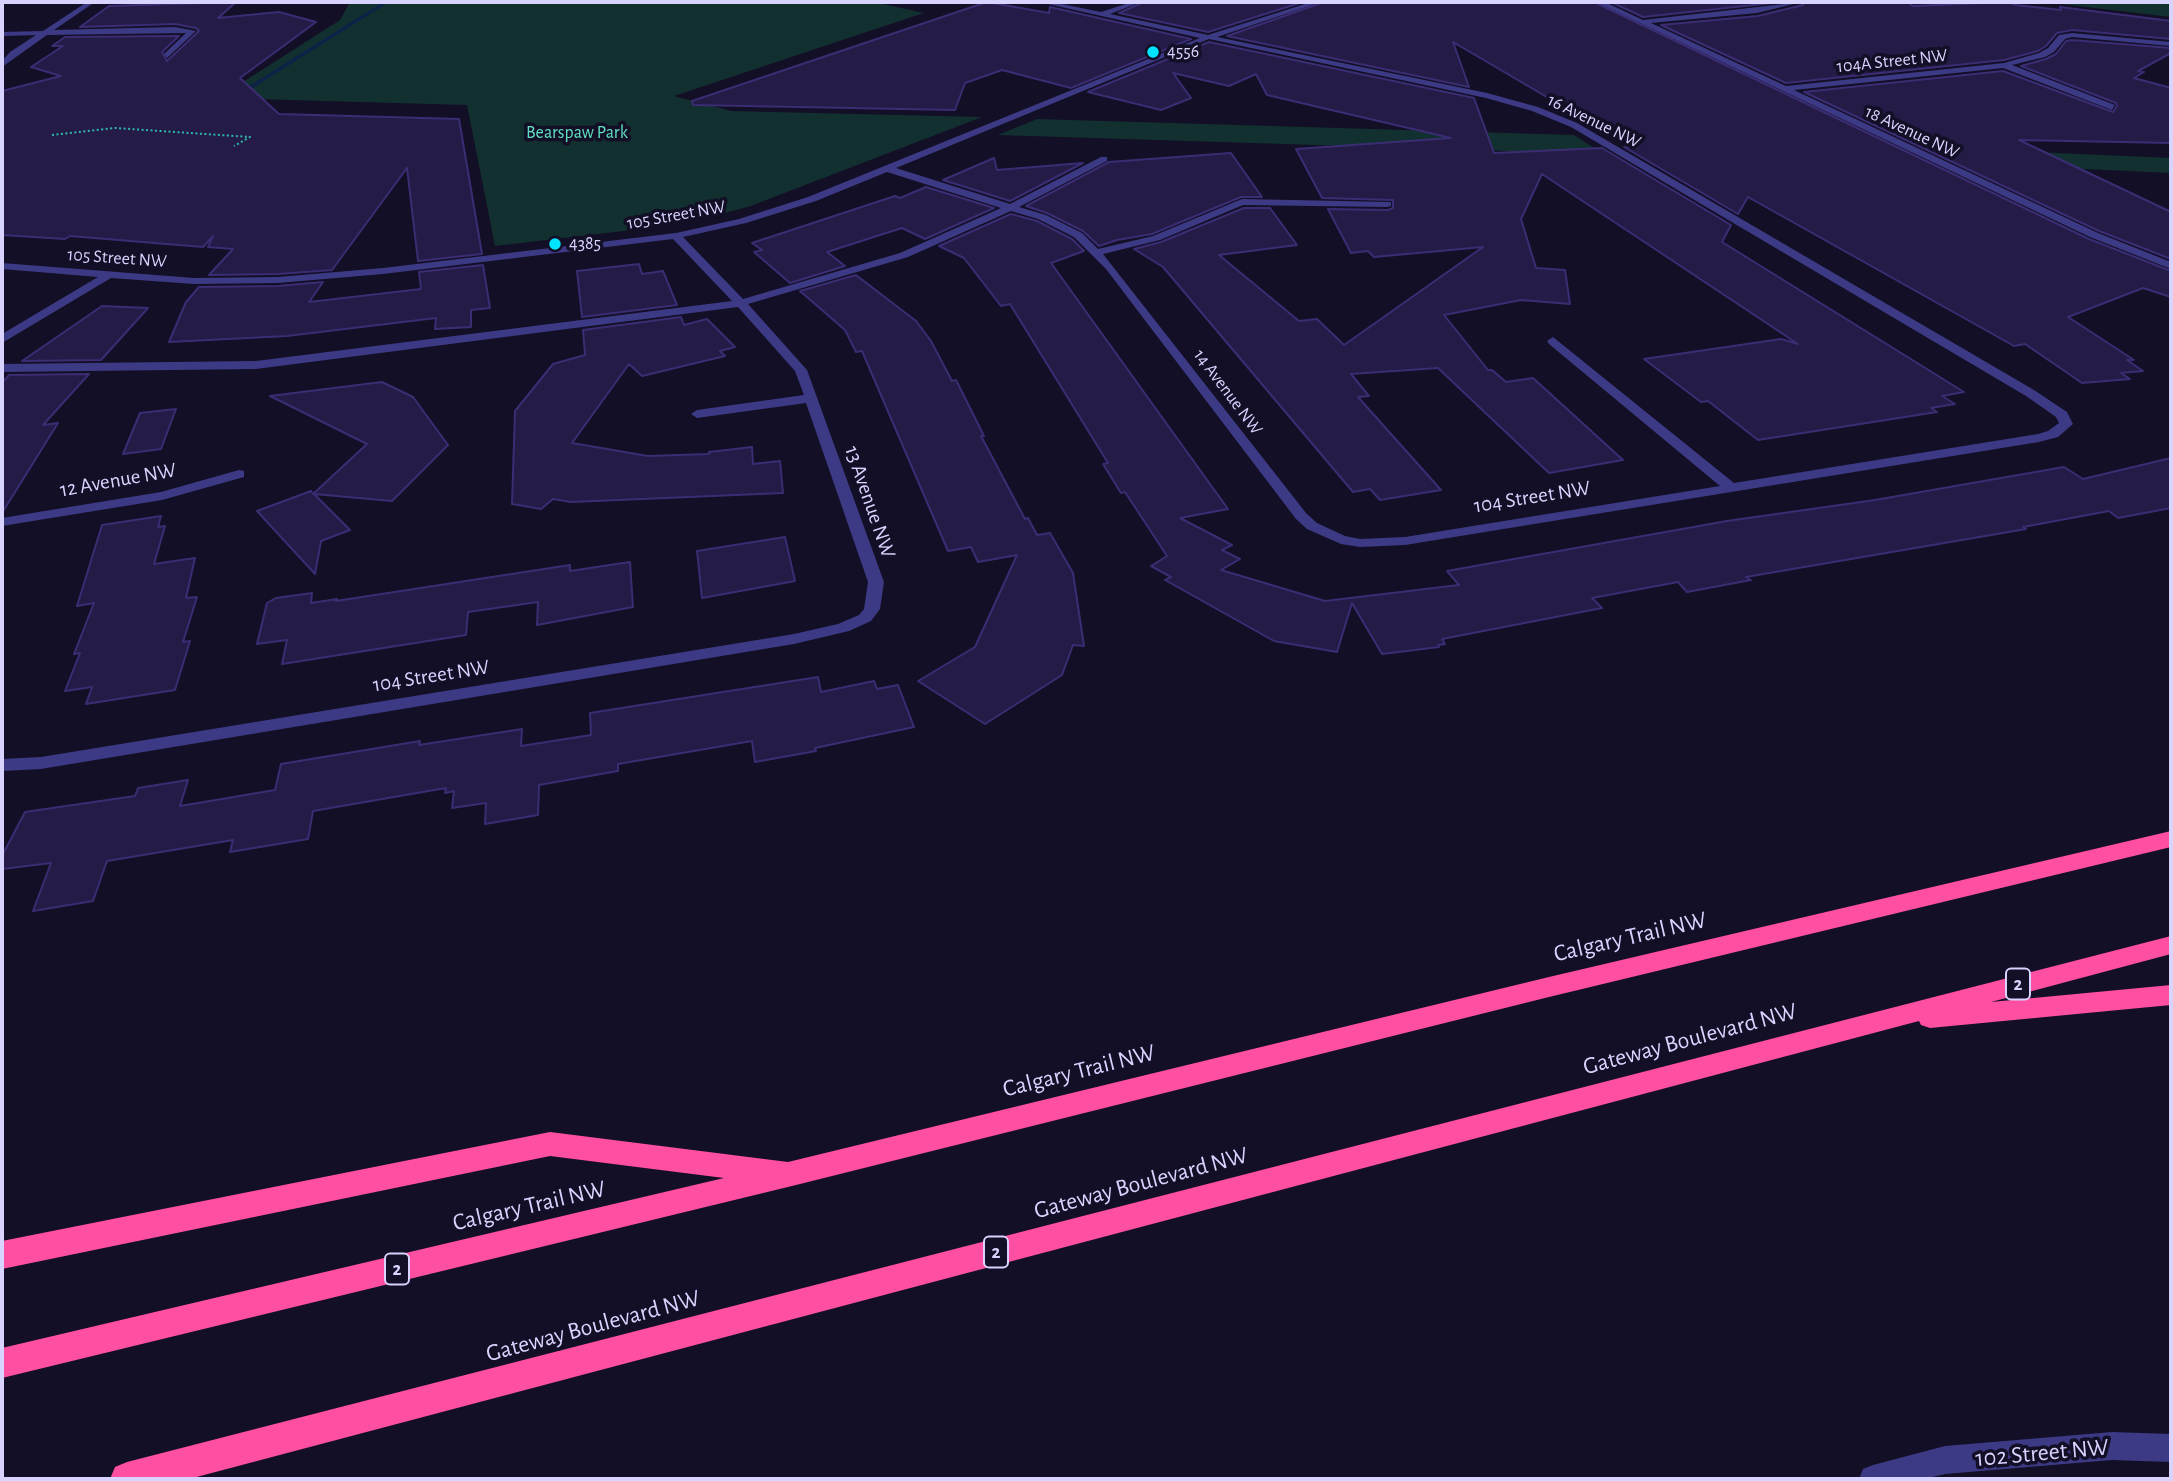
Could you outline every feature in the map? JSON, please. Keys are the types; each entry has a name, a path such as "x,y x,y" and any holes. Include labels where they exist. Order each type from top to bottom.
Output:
{"highway":[{"name":"Calgary Trail NW","path":"2,1363 792,1174 1562,983 2171,839"},
{"name":"Gateway Boulevard NW","path":"127,1479 2171,945"},
{"path":"1865,1024 2171,995"},
{"path":"2,1255 551,1144 792,1174"}],"street":[{"path":"2,65 91,2"},
{"name":"16 Avenue NW","path":"1043,2 1487,96 1535,109 1574,125 2031,393 2062,415 2066,424"},
{"path":"1103,14 1138,2"},
{"name":"105 Street NW","path":"2,266 194,281 316,278 676,236 779,210 1208,37 1318,2"},
{"name":"18 Avenue NW","path":"1600,2 2094,235 2171,266"},
{"path":"1642,22 1757,11 1799,2"},
{"path":"2,34 175,29 192,31 167,56"},
{"name":"104A Street NW","path":"1784,89 2004,65 2042,55 2052,50 2062,37 2072,35 2171,44"},
{"name":"104A Street NW","path":"2004,65 2112,107"},
{"path":"2,368 256,365 740,303 881,264 1011,207 1104,159"},
{"name":"14 Avenue NW","path":"886,168 1011,207 1078,235 1097,252 1301,516 1312,526 1341,540"},
{"path":"1097,252 1156,238 1242,202 1387,204"},
{"name":"13 Avenue NW","path":"676,236 801,370 876,582 872,609 865,618"},
{"path":"2,339 107,276"},
{"path":"1553,341 1731,488"},
{"path":"697,414 811,398"},
{"name":"104 Street NW","path":"1341,540 1360,543 1405,541 2039,438 2053,435 2066,424"},
{"name":"12 Avenue NW","path":"2,522 162,496 239,474"},
{"name":"104 Street NW","path":"2,765 41,763 794,639 843,628 865,618"},
{"name":"102 Street NW","path":"1873,1479 1945,1460 2112,1446 2171,1448"}],"path":[{"path":"52,135 115,128 250,136 234,146"}],"green space":[{"name":"Bearspaw Park","path":"350,2 874,2 924,13 674,96 731,111 982,117 748,207 696,220 641,229 495,246 467,105 218,98 340,20"},
{"path":"2044,2 2171,2 2171,17"},
{"path":"1037,119 1574,135 1603,154 998,135"},
{"path":"1942,148 2171,158 2171,173 1975,164"}],"building":[{"path":"236,2 218,18 279,12 316,22 240,78 279,114 459,119 482,254 418,261 407,168 332,270 209,275 233,249 208,247 213,236 203,247 70,236 65,239 2,235 2,91 61,76 31,67 63,46 52,46 65,37 179,36 162,52 167,61 199,31 175,24 80,27 109,6"},
{"path":"987,2 1049,13 1050,7 1191,39 1071,88 1002,70 965,83 955,110 693,105 692,101"},
{"path":"1144,2 1303,2 1208,32 1119,13"},
{"path":"1324,2 1594,2 2089,239 2171,271 2171,297 2143,288 2068,317 2134,360 2127,360 2143,371 2121,373 2130,379 2082,383 2025,344 2014,346 1748,197 1738,214 1624,147 1632,147 1453,42 1469,87 1227,36"},
{"path":"1611,2 1781,2 1643,17"},
{"path":"1805,2 1907,2 1913,6 2009,2 2061,10 2060,7 2171,21 2171,39 2072,30 2057,33 2038,51 2004,60 1786,83 1661,25 1758,16 1803,5"},
{"path":"2066,41 2171,48 2171,53 2138,71 2144,72 2134,78 2171,88 2171,143 2019,140 2171,212 2171,259 2099,231 1804,92 2003,71 2113,112 2116,103 2021,66 2056,54"},
{"path":"1209,42 1474,98 1494,153 1602,148 1731,225 1722,242 1964,392 1942,396 1955,404 1931,408 1937,412 1758,440 1708,401 1701,402 1644,359 1781,339 1798,344 1542,174 1521,219 1536,268 1565,270 1570,304 1521,300 1444,315 1488,370 1492,370 1506,382 1533,378 1623,460 1549,473 1438,368 1351,374 1369,396 1358,397 1441,490 1380,500 1370,489 1353,492 1163,267 1134,249 1161,242 1244,208 1270,208 1297,245 1219,255 1299,321 1317,319 1344,345 1483,247 1374,257 1368,251 1351,253 1328,209 1388,210 1393,208 1393,200 1322,198 1296,149 1451,138 1267,95 1256,74 1229,86 1173,73 1191,98 1161,110 1088,92"},
{"path":"1231,153 1262,197 1241,197 1152,234 1099,246 1083,231 1026,206 1109,162"},
{"path":"994,158 997,170 1083,163 1010,201 943,180"},
{"path":"926,187 994,208 925,239 902,228 827,252 845,266 790,283 754,252 762,250 752,243 895,196 900,198"},
{"path":"1011,214 1037,221 1072,239 1084,251 1051,263 1228,509 1180,518 1232,545 1222,550 1240,559 1221,570 1325,601 1459,585 1447,571 1727,521 1875,500 2064,467 2083,479 2171,458 2171,508 2118,518 2109,511 2023,527 2026,529 1746,577 1751,580 1687,592 1678,582 1592,598 1602,608 1442,639 1445,644 1438,645 1439,647 1382,654 1352,603 1337,652 1274,641 1165,580 1171,577 1151,566 1167,556 1125,492 1121,493 1103,464 1108,463 1010,304 1001,306 964,258 939,246"},
{"path":"639,264 642,274 663,271 677,305 582,317 577,271"},
{"path":"483,265 490,308 471,310 471,327 435,329 436,318 287,336 169,342 186,302 199,287 278,286 323,282 309,302 421,289 419,272"},
{"path":"856,275 916,321 931,341 952,381 956,380 984,436 981,436 1025,519 1028,518 1037,535 1050,533 1073,573 1084,646 1073,645 1062,675 985,724 918,681 975,647 1017,555 978,562 971,547 948,551 862,351 856,352 845,330 800,291"},
{"path":"102,306 148,308 101,360 22,361"},
{"path":"681,317 684,325 707,319 735,347 720,351 725,356 642,376 629,364 572,443 648,456 709,454 752,447 753,464 780,461 783,493 571,502 553,499 541,509 512,504 515,411 553,364 585,355 583,330"},
{"path":"89,374 43,425 58,423 2,513 2,383 9,375"},
{"path":"382,382 413,397 448,445 392,501 314,494 350,530 321,541 315,574 257,511 311,491 313,494 367,444 270,396"},
{"path":"176,409 161,449 123,454 140,413"},
{"path":"161,516 158,527 165,526 154,564 195,558 186,598 197,597 183,642 190,641 175,690 86,704 92,687 65,691 80,653 74,654 94,603 77,606 102,525"},
{"path":"785,537 795,581 702,598 697,551"},
{"path":"630,562 633,607 537,625 538,602 468,612 466,635 282,664 287,640 257,644 267,603 276,598 312,593 311,603 337,599 336,601 570,565 570,571"},
{"path":"818,677 821,692 874,681 877,689 898,685 914,727 815,748 816,751 755,762 752,741 618,764 618,771 539,785 538,815 485,824 486,803 452,808 454,791 445,793 446,788 313,811 308,839 230,852 233,840 107,861 93,901 33,911 51,863 2,869 2,856 25,812 135,796 138,788 188,780 180,806 275,790 281,764 420,741 419,745 522,729 521,746 591,735 590,713"}],"waterway":[{"path":"238,95 386,2"}],"place":[{"name":"4556","path":"1153,52"},
{"name":"4385","path":"555,244"}]}
